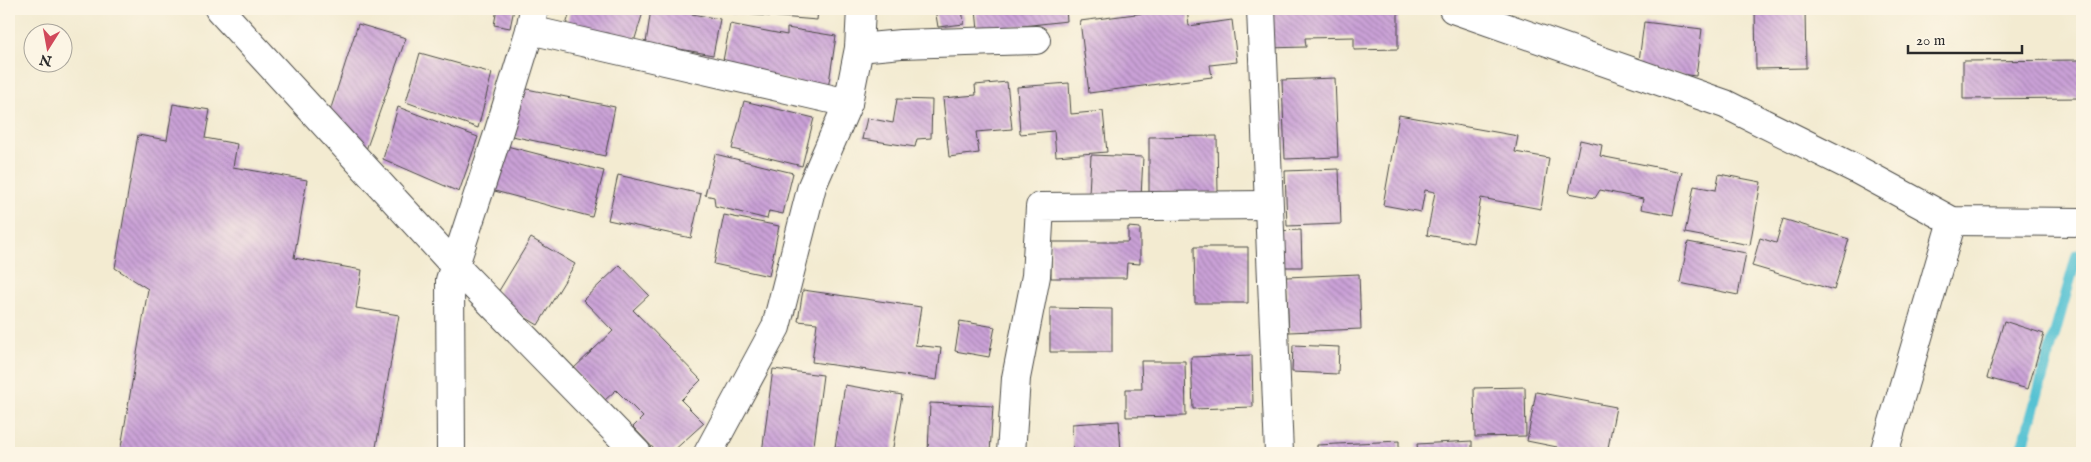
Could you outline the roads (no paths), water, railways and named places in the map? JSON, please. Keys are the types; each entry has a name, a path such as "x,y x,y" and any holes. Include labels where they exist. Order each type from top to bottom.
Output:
{"street":[{"path":"219,9 454,265 637,453"},
{"path":"708,453 776,326 812,186 848,103 859,48 860,9"},
{"path":"1261,9 1279,453"},
{"path":"1453,9 1725,104 1856,169 1952,221 2082,222"},
{"path":"451,453 450,280 498,137 532,20 848,103"},
{"path":"859,48 901,44 1036,40"},
{"path":"1011,453 1016,378 1036,276 1040,207 1268,204"},
{"path":"1884,453 1952,221"}],"waterway":[{"path":"2021,453 2077,255"}]}
